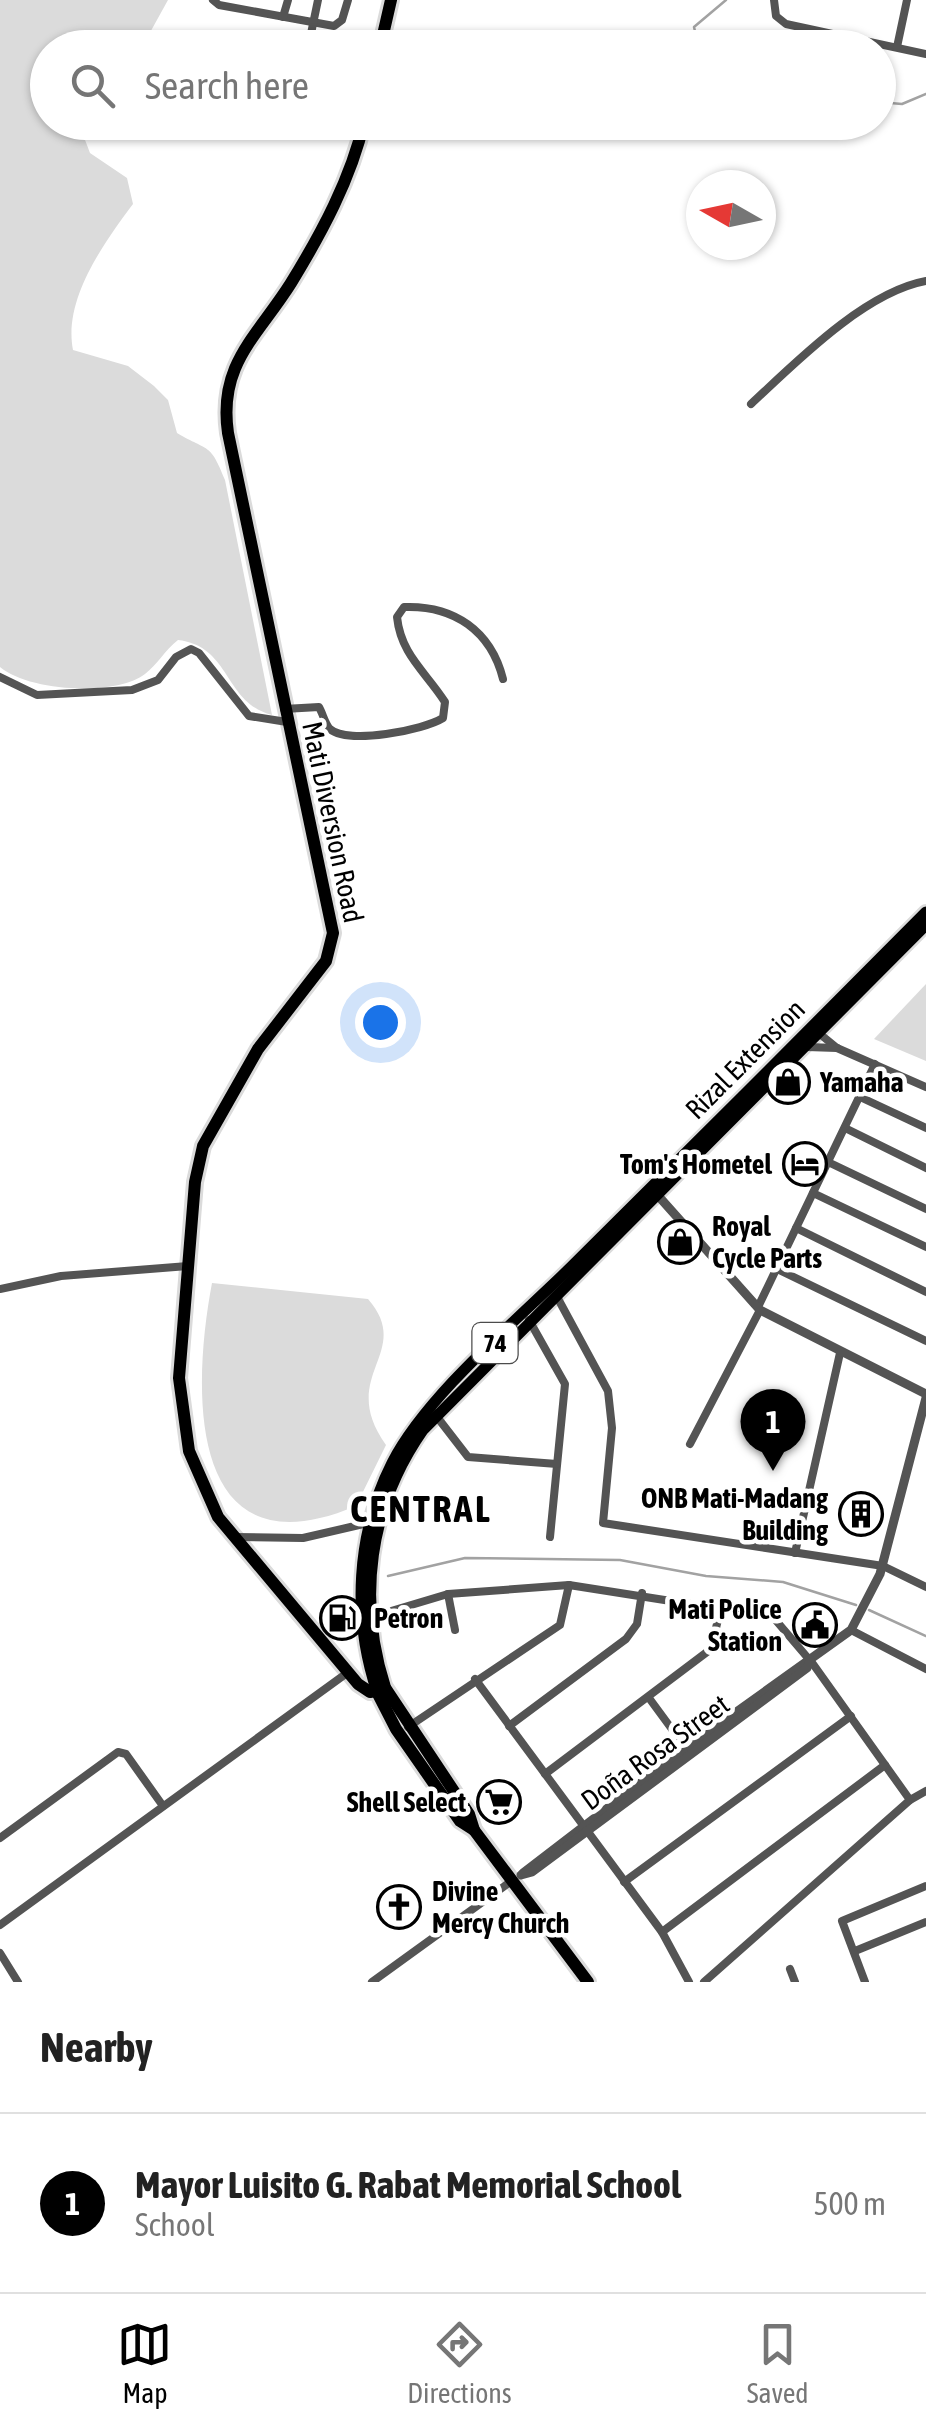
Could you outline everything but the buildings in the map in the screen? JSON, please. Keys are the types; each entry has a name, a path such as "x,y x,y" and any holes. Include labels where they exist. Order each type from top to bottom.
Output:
{"highway":[{"path":"384,30 390,0"},
{"name":"Mati Diversion Road","path":"357,140 326,220 288,286 245,348 226,396 228,434 331,910 330,949 317,974 258,1048 204,1146 188,1266 179,1378 183,1429 200,1481 234,1536 347,1673 364,1688 381,1691"},
{"name":"74","path":"381,1691 408,1727 460,1820 518,1876 588,1982"},
{"name":"74","path":"381,1691 390,1720 448,1794"}],"main road":[{"name":"Rizal Extension","path":"381,1691 362,1619 374,1523 402,1463 433,1412 802,1044 926,912"},
{"name":"Rizal Extension","path":"815,1030 926,926"},
{"name":"Rizal Extension","path":"433,1412 556,1295 655,1191"},
{"name":"Rizal Extension","path":"374,1523 371,1617 381,1691"}],"street":[{"path":"214,0 219,5 338,25 348,0"},
{"path":"283,17 288,0"},
{"path":"311,30 318,0"},
{"path":"774,0 776,16 786,24 815,30"},
{"path":"907,0 897,47 926,54"},
{"path":"751,404 844,324 891,293 926,281"},
{"path":"0,677 37,695 132,690 158,680 176,657 191,649 200,653 249,716 286,715 319,708 326,724 338,733 393,734 444,718 445,702 409,658 403,643 396,617 404,607 438,610 464,620 494,650 503,679"},
{"path":"815,1030 837,1048"},
{"path":"802,1044 837,1048 926,1087"},
{"path":"690,1444 876,1064"},
{"path":"860,1097 926,1128"},
{"path":"844,1128 926,1168"},
{"path":"828,1162 926,1209"},
{"path":"655,1191 759,1309 926,1396"},
{"path":"814,1192 926,1247"},
{"path":"796,1228 926,1292"},
{"path":"0,1289 62,1276 188,1266"},
{"path":"777,1269 926,1342"},
{"path":"556,1295 608,1391 612,1428 603,1523 883,1566 926,1587"},
{"path":"529,1320 564,1384 550,1537"},
{"path":"795,1553 840,1352"},
{"name":"Doña Rosa Street","path":"518,1876 803,1661 810,1660 850,1630 883,1566 926,1396"},
{"path":"433,1412 468,1457 557,1464"},
{"path":"234,1536 303,1538 374,1523"},
{"path":"371,1617 448,1594 570,1585 642,1593 773,1617 810,1660 910,1800"},
{"path":"408,1727 560,1625 570,1585"},
{"path":"510,1726 632,1633 642,1593"},
{"path":"448,1594 455,1630"},
{"path":"546,1774 710,1649 721,1608"},
{"path":"850,1630 926,1669"},
{"path":"0,1925 347,1673"},
{"path":"475,1679 662,1932 689,1982"},
{"path":"649,1698 688,1751"},
{"path":"624,1882 851,1716"},
{"path":"0,1838 118,1752 126,1754 163,1806"},
{"path":"662,1932 884,1765"},
{"path":"704,1982 910,1800 926,1791"},
{"path":"372,1982 518,1876"},
{"path":"865,1982 842,1921 926,1886"},
{"path":"854,1950 926,1922"},
{"path":"0,1953 18,1982"},
{"path":"790,1969 795,1982"}],"shaded area":[{"path":"0,0 168,0 151,30 30,30 30,140 85,140 90,153 127,178 133,204 88,272 74,311 73,350 128,366 168,400 177,433 207,449 216,459 225,480 272,715 245,699 208,653 195,644 178,640 145,674 114,686 50,686 0,667"},
{"path":"926,984 926,1061 874,1039"},
{"path":"212,1283 368,1299 380,1318 384,1335 369,1400 373,1421 386,1445 356,1506 301,1521 260,1517 231,1496 213,1463 204,1421 202,1375"}],"waterway":[{"path":"695,30 726,0"},
{"path":"896,104 926,94"},
{"path":"388,1576 465,1558 620,1560 706,1576 783,1582 856,1605"},
{"path":"869,1610 926,1636"}],"place":[{"name":"Yamaha","path":"788,1082"},
{"name":"Tom's Hometel","path":"805,1164"},
{"name":"Royal Cycle Parts","path":"680,1242"},
{"name":"Mayor Luisito G. Rabat Memorial School","path":"773,1471"},
{"name":"ONB Mati-Madang Building","path":"861,1514"},
{"name":"Petron","path":"342,1618"},
{"name":"Mati Police Station","path":"815,1625"},
{"name":"Shell Select","path":"499,1802"},
{"name":"Divine Mercy Church","path":"399,1907"}],"district":[{"name":"CENTRAL","path":"421,1508"}]}
